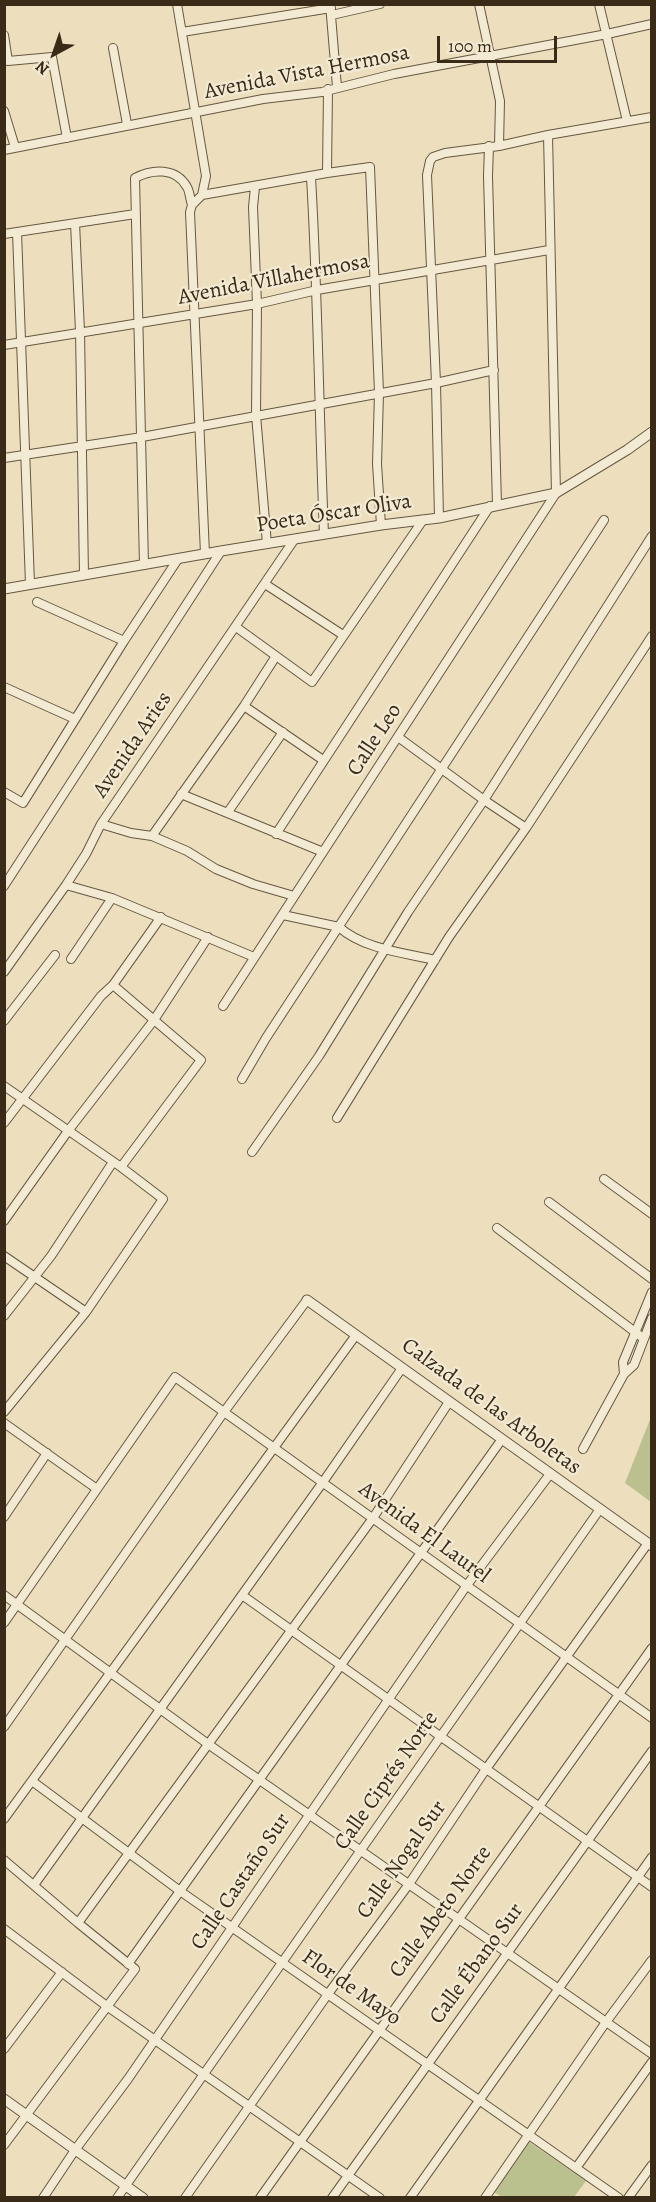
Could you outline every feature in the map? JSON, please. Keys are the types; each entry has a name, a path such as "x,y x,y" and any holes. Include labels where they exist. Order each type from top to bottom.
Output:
{"street":[{"path":"177,4 206,176 202,195 191,209"},
{"path":"182,32 331,9 380,4"},
{"path":"479,4 500,101 499,146"},
{"path":"599,4 627,121"},
{"path":"331,9 338,87"},
{"name":"Avenida Vista Hermosa","path":"4,150 271,97 328,89 651,24"},
{"path":"4,35 8,61 52,57 67,138"},
{"path":"113,48 128,124"},
{"path":"327,173 328,89"},
{"path":"4,111 15,147"},
{"path":"439,518 427,176 430,161 433,157 456,150 499,146 651,117"},
{"path":"548,135 556,493"},
{"path":"276,834 494,505 494,370 489,146"},
{"path":"202,195 370,167 379,393 377,465 381,525"},
{"path":"144,565 135,178 164,170 187,186 191,209 205,554"},
{"path":"311,177 317,290 318,404 324,534"},
{"path":"255,187 253,207 257,304 256,415 267,544"},
{"path":"4,234 135,214"},
{"path":"75,223 80,331 84,575"},
{"path":"17,232 30,584"},
{"name":"Avenida Villahermosa","path":"4,345 257,304 375,279 549,250"},
{"path":"4,458 142,437 436,383 494,370"},
{"name":"Poeta Óscar Oliva","path":"4,589 324,534 439,518 556,493 627,450 651,432"},
{"name":"Calle Leo","path":"223,1006 556,493"},
{"path":"236,627 312,682 423,520"},
{"path":"242,1079 266,1038 604,520"},
{"path":"252,1152 319,1056 651,536"},
{"name":"Avenida Aries","path":"4,972 66,885 86,854 101,824 294,540"},
{"path":"4,886 221,551"},
{"path":"4,792 23,803 178,559"},
{"path":"265,584 343,635"},
{"path":"37,602 124,641"},
{"path":"337,1118 435,960 526,828 651,636"},
{"path":"152,836 244,706 276,656"},
{"path":"4,687 75,719"},
{"path":"244,706 323,760"},
{"path":"228,812 283,732"},
{"path":"398,737 526,828"},
{"path":"182,794 323,852"},
{"path":"101,824 131,833 152,836 187,851 216,869 253,884 294,896"},
{"path":"66,885 112,898 254,957"},
{"path":"71,959 112,898"},
{"path":"283,915 339,927 357,940 369,945 435,960"},
{"path":"4,1123 101,996 113,985 161,917"},
{"path":"4,1221 68,1131 154,1020 208,937"},
{"path":"4,1021 55,955"},
{"path":"113,985 201,1060 121,1167"},
{"path":"4,1086 163,1199 86,1312 4,1412"},
{"path":"4,1316 51,1256 113,1162"},
{"path":"604,1179 651,1214"},
{"path":"549,1202 651,1279"},
{"path":"497,1228 644,1338"},
{"path":"4,1256 86,1312"},
{"path":"624,1374 623,1362 651,1292"},
{"path":"4,1726 224,1412 307,1300"},
{"name":"Calzada de las Arboletas","path":"307,1300 650,1545"},
{"path":"583,1449 624,1374 634,1365 651,1318"},
{"path":"4,1819 273,1446 356,1335"},
{"path":"34,1885 402,1368"},
{"name":"Avenida El Laurel","path":"97,1489 176,1377 651,1718"},
{"path":"78,1923 373,1518 449,1402"},
{"path":"4,1423 97,1489 4,1623"},
{"path":"4,2145 108,2007 180,1891 502,1439"},
{"path":"4,1517 47,1453"},
{"name":"Calle Castaño Sur","path":"43,2198 155,2040 467,1585 550,1474"},
{"name":"Calle Ciprés Norte","path":"117,2198 600,1509"},
{"name":"Calle Nogal Sur","path":"185,2198 328,1994 409,1884 486,1769 650,1545"},
{"path":"4,1595 208,1744 651,2054"},
{"path":"242,1595 651,1887"},
{"name":"Calle Abeto Norte","path":"260,2198 651,1648"},
{"name":"Calle Ébano Sur","path":"332,2198 651,1751"},
{"name":"Flor de Mayo","path":"32,1781 180,1891 620,2198"},
{"path":"410,2198 651,1857"},
{"path":"4,1860 132,1966"},
{"path":"4,1943 7,1931 108,2007 380,2198"},
{"path":"485,2198 651,1960"},
{"path":"4,2049 62,1972"},
{"path":"576,2168 651,2062"},
{"path":"4,2099 143,2198"},
{"path":"628,2198 651,2165"}],"green space":[{"path":"651,1417 651,1502 625,1483"},
{"path":"529,2142 586,2181 574,2197 502,2197 494,2192"}]}
